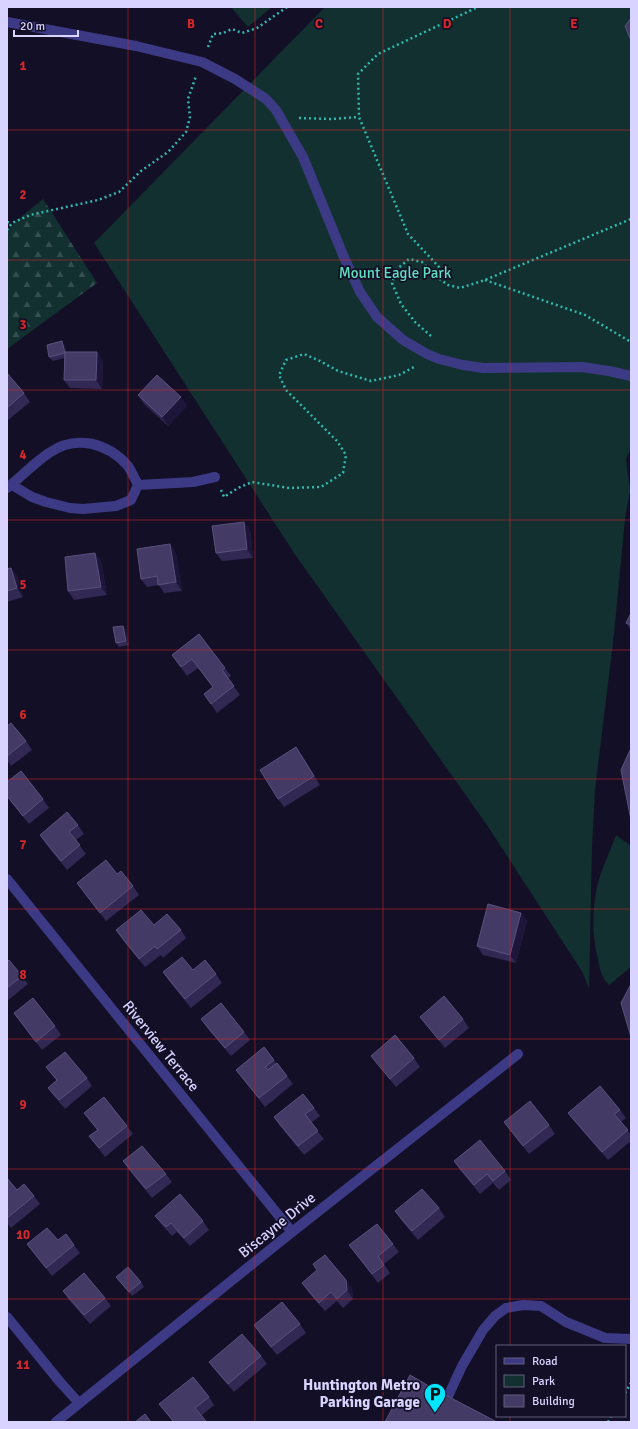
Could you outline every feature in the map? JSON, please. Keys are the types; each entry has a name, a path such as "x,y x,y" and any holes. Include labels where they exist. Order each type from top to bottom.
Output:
{"street":[{"path":"7,22 136,46 202,62 255,90 276,110 302,157 360,292 377,317 404,340 427,354 439,359 463,365 484,368 582,367 609,370 631,376"},
{"path":"84,442 98,444 115,454 129,467 138,485 131,500 116,506 83,509 70,508 46,502 9,487 50,452 68,444 84,442"},
{"path":"138,485 193,482 215,477"},
{"name":"Riverview Terrace","path":"7,879 292,1232"},
{"name":"Biscayne Drive","path":"56,1422 292,1232 518,1054"},
{"path":"444,1405 462,1366 483,1330 495,1316 506,1308 523,1305 541,1306 566,1322 605,1338 631,1339"},
{"path":"7,1317 60,1382 80,1403"}],"path":[{"path":"7,230 12,223 30,215 98,200 119,192 141,171 168,152 186,132 190,117 188,98 213,34 223,33 232,29 242,33 257,28 287,7"},
{"path":"434,275 440,268 408,234 359,117 358,74 378,54 478,7"},
{"path":"281,118 331,119 359,117"},
{"path":"215,477 224,497 238,488 252,482 289,488 321,487 343,473 346,455 337,441 286,390 279,375 286,360 304,354 338,371 372,381 399,375 419,364 427,354 432,337 415,322 401,304 392,282 397,268 409,259 422,262 434,275 448,285 460,288 485,280 631,219"},
{"path":"7,222 12,223"},
{"path":"485,280 585,315 631,342"},
{"path":"626,1391 631,1382"}],"green space":[{"path":"231,7 272,7 248,27"},
{"name":"Mount Eagle Park","path":"325,7 631,7 631,448 626,459 630,491 625,519 614,634 595,790 592,847 589,989 583,973 487,825 294,553 94,243"},
{"path":"43,199 97,283 7,349 7,232 15,222"},
{"path":"616,835 631,846 631,967 609,985 602,975 597,955 593,929 593,913 599,881"}],"building":[{"path":"631,18 631,41 625,26"},
{"path":"62,341 65,353 49,357 47,345"},
{"path":"65,352 97,352 96,380 64,380"},
{"path":"7,373 24,393 7,408"},
{"path":"157,375 181,397 162,417 138,395"},
{"path":"244,522 247,549 216,553 212,526"},
{"path":"170,544 176,582 158,585 157,576 141,579 137,549"},
{"path":"95,553 101,587 68,591 65,557"},
{"path":"11,568 17,588 7,591 7,569"},
{"path":"631,613 631,625 626,623"},
{"path":"123,626 126,641 116,643 113,627"},
{"path":"199,634 225,668 222,670 234,686 211,704 204,694 213,687 192,659 181,667 172,655"},
{"path":"11,723 26,741 7,756 7,726"},
{"path":"296,747 314,776 278,799 260,770"},
{"path":"630,750 631,751 631,820 621,770"},
{"path":"21,771 43,799 23,816 7,796 7,782"},
{"path":"67,812 78,825 69,832 80,845 61,861 40,835"},
{"path":"106,860 117,874 121,871 133,886 100,913 77,883"},
{"path":"488,904 521,913 510,955 477,946"},
{"path":"141,910 154,925 167,914 181,930 157,949 155,946 139,959 116,930"},
{"path":"182,957 193,970 205,960 216,974 185,999 163,972"},
{"path":"9,960 22,976 7,988 7,962"},
{"path":"631,984 631,1037 621,1003"},
{"path":"444,996 463,1019 439,1040 420,1017"},
{"path":"33,998 55,1026 36,1042 14,1013"},
{"path":"221,1003 244,1032 225,1048 201,1019"},
{"path":"395,1035 414,1058 390,1079 371,1056"},
{"path":"264,1047 274,1060 265,1067 268,1070 277,1063 287,1076 259,1098 236,1070"},
{"path":"65,1052 87,1078 59,1100 48,1088 57,1080 46,1067"},
{"path":"600,1086 620,1110 614,1114 628,1130 602,1152 568,1113"},
{"path":"303,1094 314,1108 305,1114 318,1131 298,1146 274,1117"},
{"path":"104,1097 127,1126 99,1148 89,1136 98,1130 84,1113"},
{"path":"530,1101 549,1125 523,1146 504,1122"},
{"path":"480,1140 505,1171 493,1181 487,1174 474,1185 454,1161"},
{"path":"142,1146 166,1174 146,1189 123,1161"},
{"path":"7,1178 17,1190 24,1184 34,1196 7,1218"},
{"path":"422,1189 439,1208 412,1231 395,1211"},
{"path":"180,1194 203,1221 184,1238 171,1223 166,1227 155,1216"},
{"path":"377,1224 393,1244 378,1256 384,1265 372,1274 349,1245"},
{"path":"47,1228 58,1240 66,1234 74,1245 46,1268 27,1244"},
{"path":"325,1255 346,1280 347,1290 337,1299 331,1292 319,1303 302,1283 317,1270 313,1264"},
{"path":"128,1267 141,1282 129,1292 116,1277"},
{"path":"84,1273 105,1298 84,1315 63,1291"},
{"path":"282,1302 300,1324 271,1347 254,1325"},
{"path":"242,1334 261,1356 228,1384 209,1362"},
{"path":"410,1375 434,1389 497,1422 385,1422"},
{"path":"193,1377 209,1397 195,1408 206,1421 174,1422 159,1404"},
{"path":"145,1414 151,1422 135,1422"}],"place":[{"name":"Huntington Metro Parking Garage","path":"435,1414"}]}
